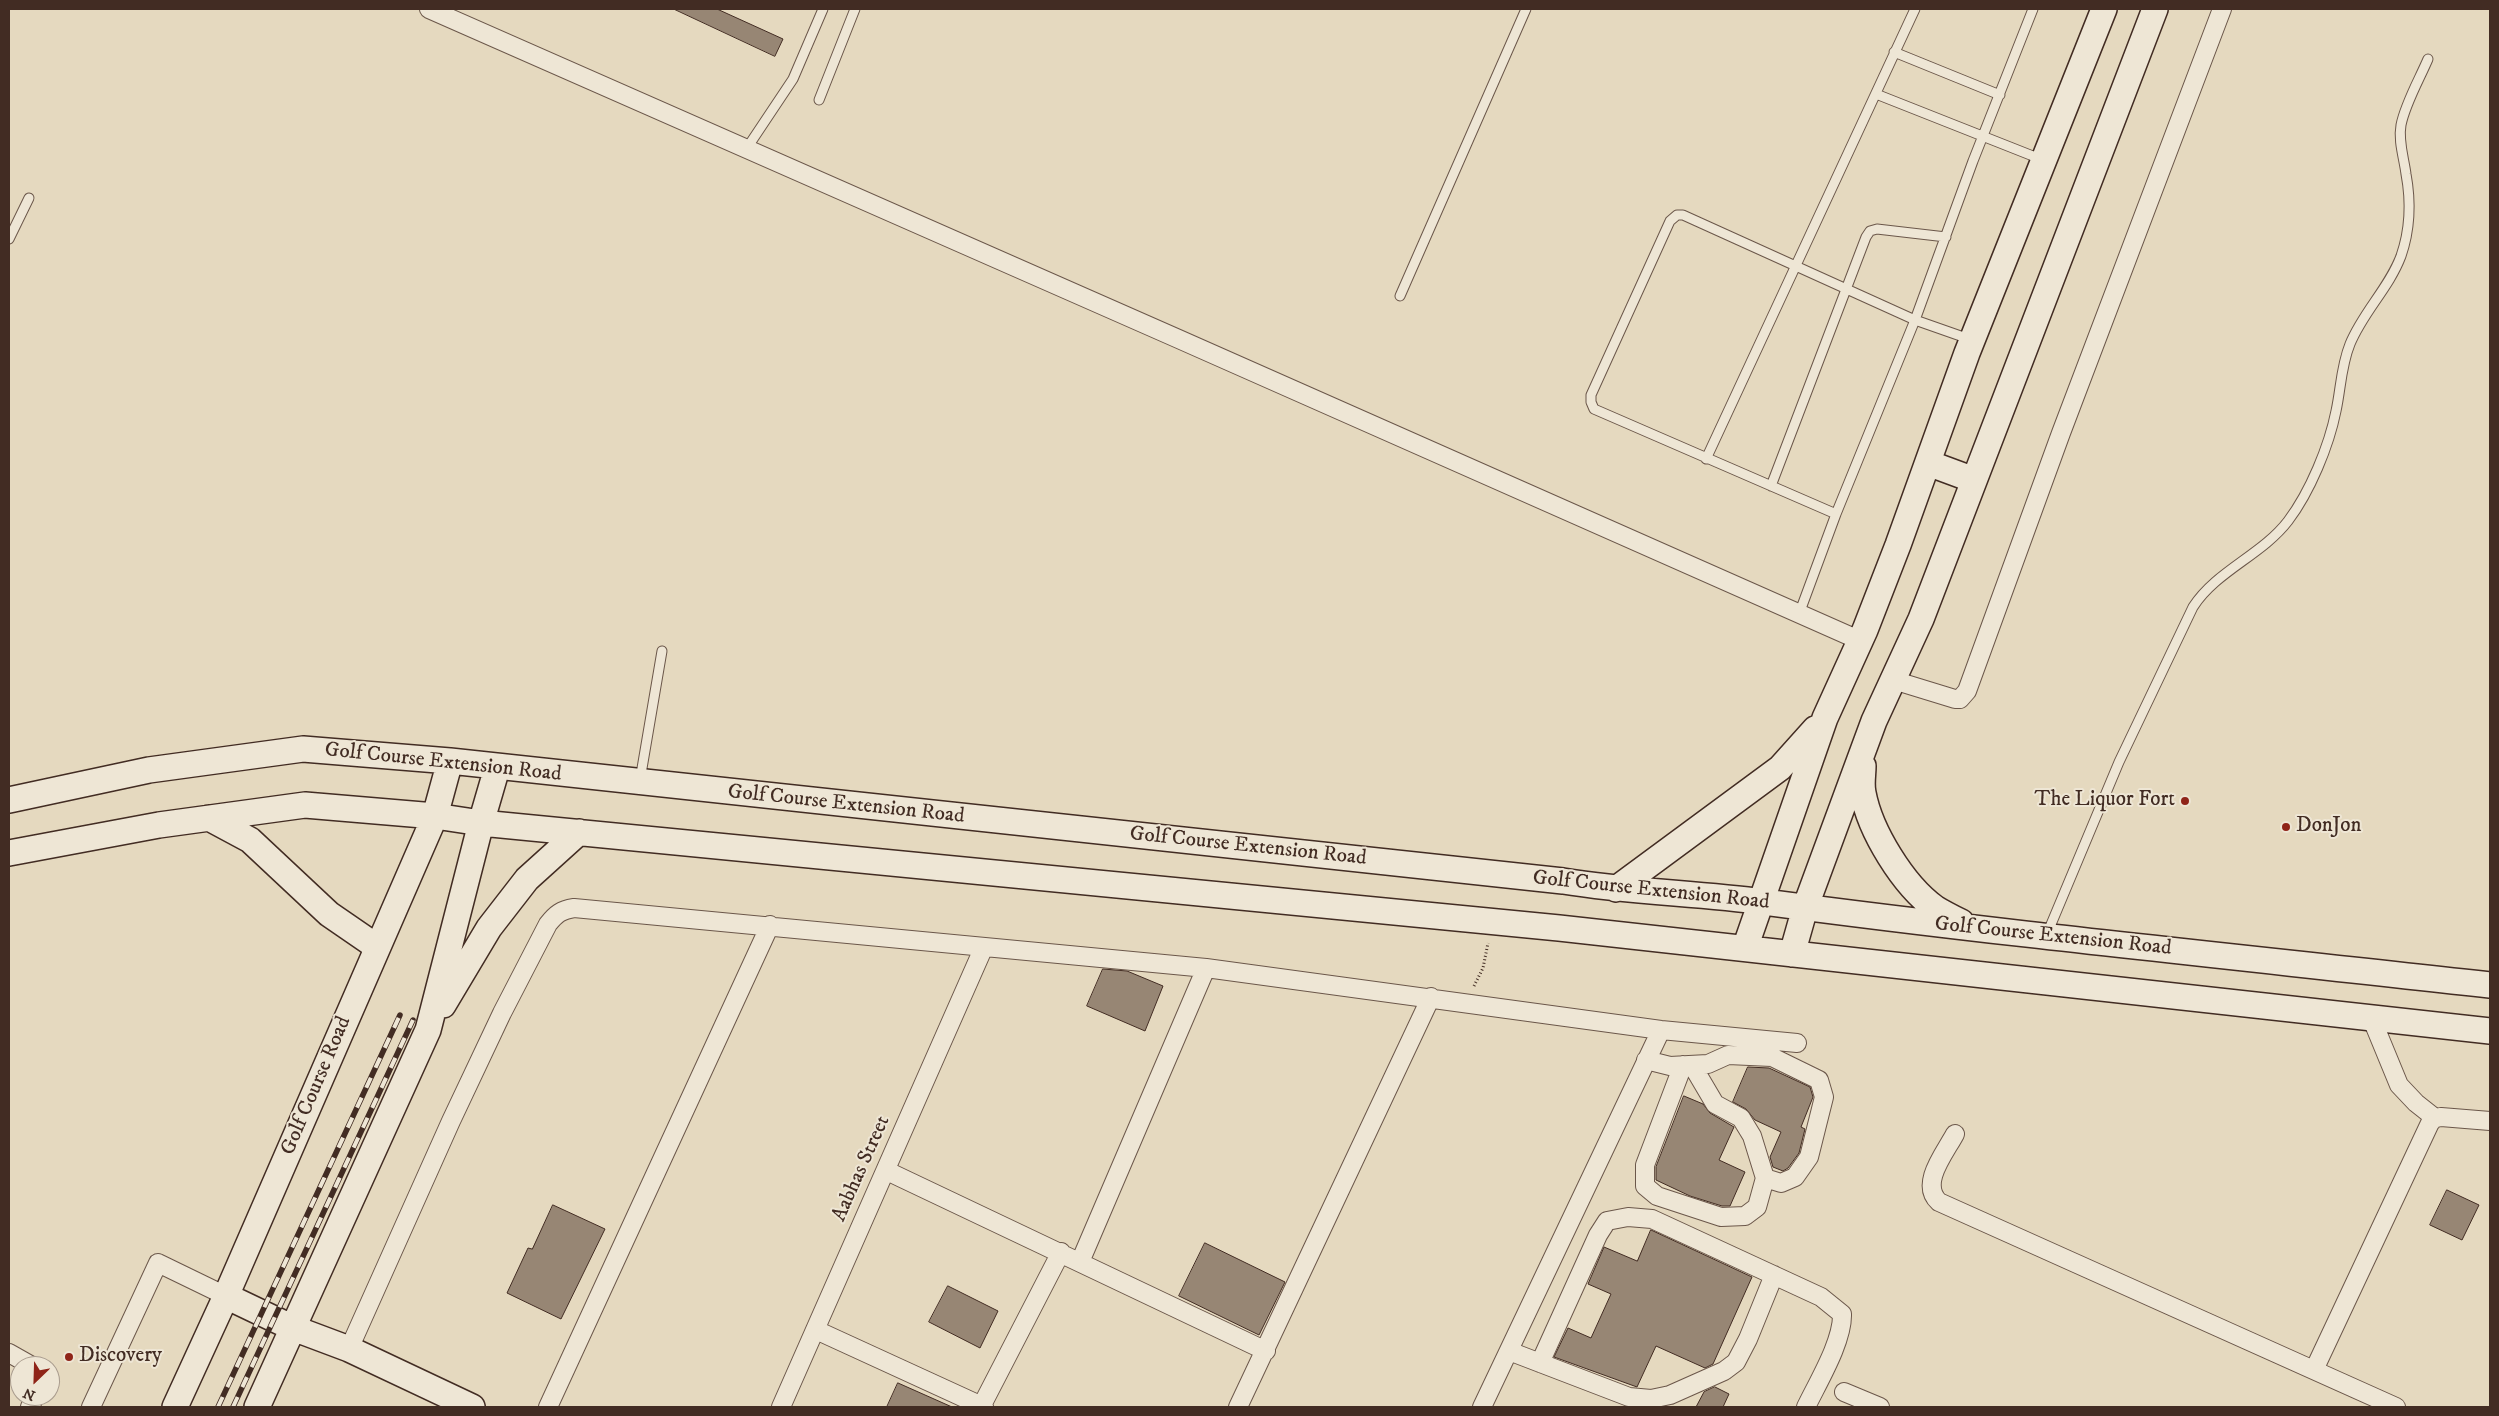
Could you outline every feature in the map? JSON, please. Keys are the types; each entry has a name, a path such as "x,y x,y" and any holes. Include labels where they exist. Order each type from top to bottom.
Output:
{"main road":[{"path":"1745,948 1824,718 1861,641 1972,340 2104,9"},
{"path":"1792,954 1805,908 1863,754 1893,680 1921,619 2155,9"},
{"path":"1928,462 1974,480"},
{"path":"1616,889 1780,768 1797,752 1824,718"},
{"name":"Golf Course Extension Road","path":"9,800 150,770 303,749 450,761 498,768 1564,881 1616,889 1761,902 1972,928 2490,985"},
{"path":"1863,754 1862,791 1873,823 1890,855 1914,888 1934,908 1972,928"},
{"name":"Golf Course Road","path":"175,1407 226,1296 376,947 435,816 450,761"},
{"path":"428,1030 481,823 498,768"},
{"name":"Golf Course Extension Road","path":"9,853 209,818 305,805 435,816 481,823 1745,948 2490,1031"},
{"path":"209,818 250,840 329,914 376,947"},
{"path":"257,1407 428,1030 488,928 527,879 580,832"},
{"path":"226,1296 294,1328 349,1349 472,1407"}],"street":[{"path":"429,9 1262,377 1505,482 1674,560 1861,641"},
{"path":"1893,680 1954,699 1960,699 1968,691 2068,414 2222,9"},
{"path":"349,1349 502,1013 548,924 555,914 563,909 574,908 770,925 983,948 1206,968 1430,997 1660,1030 1797,1043"},
{"path":"548,1407 770,925"},
{"name":"Aabhas Street","path":"781,1407 887,1171 983,948"},
{"path":"1080,1262 1206,968"},
{"path":"1238,1407 1266,1351 1430,997"},
{"path":"2371,1018 2399,1085 2416,1103 2435,1118 2449,1117 2490,1122"},
{"path":"1482,1407 1660,1030"},
{"path":"1646,1060 1670,1066 1708,1064 1728,1055 1772,1057 1818,1080 1824,1097 1809,1157 1795,1176 1781,1183 1765,1178"},
{"path":"1687,1065 1715,1104 1741,1118 1752,1136 1765,1178 1757,1207 1745,1216 1721,1217 1657,1196 1644,1186 1645,1164 1687,1065"},
{"path":"2314,1370 2424,1131 2435,1118"},
{"path":"1956,1134 1930,1185 1932,1196 1939,1202 2396,1407"},
{"path":"887,1171 1266,1351"},
{"path":"1540,1363 1607,1221 1628,1217 1652,1219 1821,1297 1842,1314 1842,1324 1806,1407"},
{"path":"816,1330 982,1407 1060,1252"},
{"path":"91,1407 158,1263 226,1296"},
{"path":"1509,1351 1640,1402 1680,1392 1724,1371 1736,1362 1748,1339 1774,1275"},
{"path":"1844,1392 1880,1407"}],"lane":[{"path":"747,148 793,79 823,9"},
{"path":"819,100 855,9"},
{"path":"1400,296 1526,9"},
{"path":"1706,459 1915,9"},
{"path":"1799,614 1836,514 1915,320 1982,136 2033,9"},
{"path":"1894,52 2000,94"},
{"path":"2046,936 2119,762 2193,607 2211,586 2270,542 2287,522 2296,510 2327,445 2337,408 2341,374 2350,344 2370,306 2391,276 2400,258 2407,234 2409,206 2401,125 2428,59"},
{"path":"1876,94 2044,160"},
{"path":"9,239 29,198"},
{"path":"1836,514 1594,409 1591,395 1670,222 1677,215 1683,214 1915,320 1972,340"},
{"path":"1771,486 1862,246 1870,231 1877,229 1946,237"},
{"path":"640,783 662,651"}],"path":[{"path":"1465,1002 1484,968 1492,922"}],"building":[{"path":"674,9 717,9 783,39 775,56"},
{"path":"1103,969 1127,971 1163,986 1145,1031 1087,1006"},
{"path":"1748,1067 1769,1068 1810,1087 1813,1097 1801,1127 1805,1129 1799,1153 1788,1168 1783,1171 1773,1167 1770,1157 1781,1132 1755,1120 1746,1109 1733,1102"},
{"path":"1684,1096 1703,1104 1710,1113 1734,1127 1719,1160 1745,1172 1730,1206 1722,1206 1690,1196 1656,1180 1656,1167"},
{"path":"2447,1190 2479,1205 2462,1240 2430,1225"},
{"path":"553,1205 605,1229 561,1319 507,1293 528,1248 532,1249"},
{"path":"1651,1230 1752,1277 1713,1364 1705,1368 1656,1346 1637,1387 1554,1357 1568,1328 1591,1338 1611,1294 1588,1284 1604,1247 1637,1261"},
{"path":"1205,1243 1285,1282 1259,1335 1179,1296"},
{"path":"948,1286 998,1311 980,1348 929,1322"},
{"path":"898,1383 952,1407 887,1407"},
{"path":"1715,1387 1729,1394 1723,1407 1696,1407 1704,1392"}],"railway":[{"path":"218,1407 400,1015"},
{"path":"233,1407 413,1020"}],"place":[{"name":"The Liquor Fort","path":"2185,801"},
{"name":"DonJon","path":"2286,827"},
{"name":"Discovery","path":"69,1357"}]}
